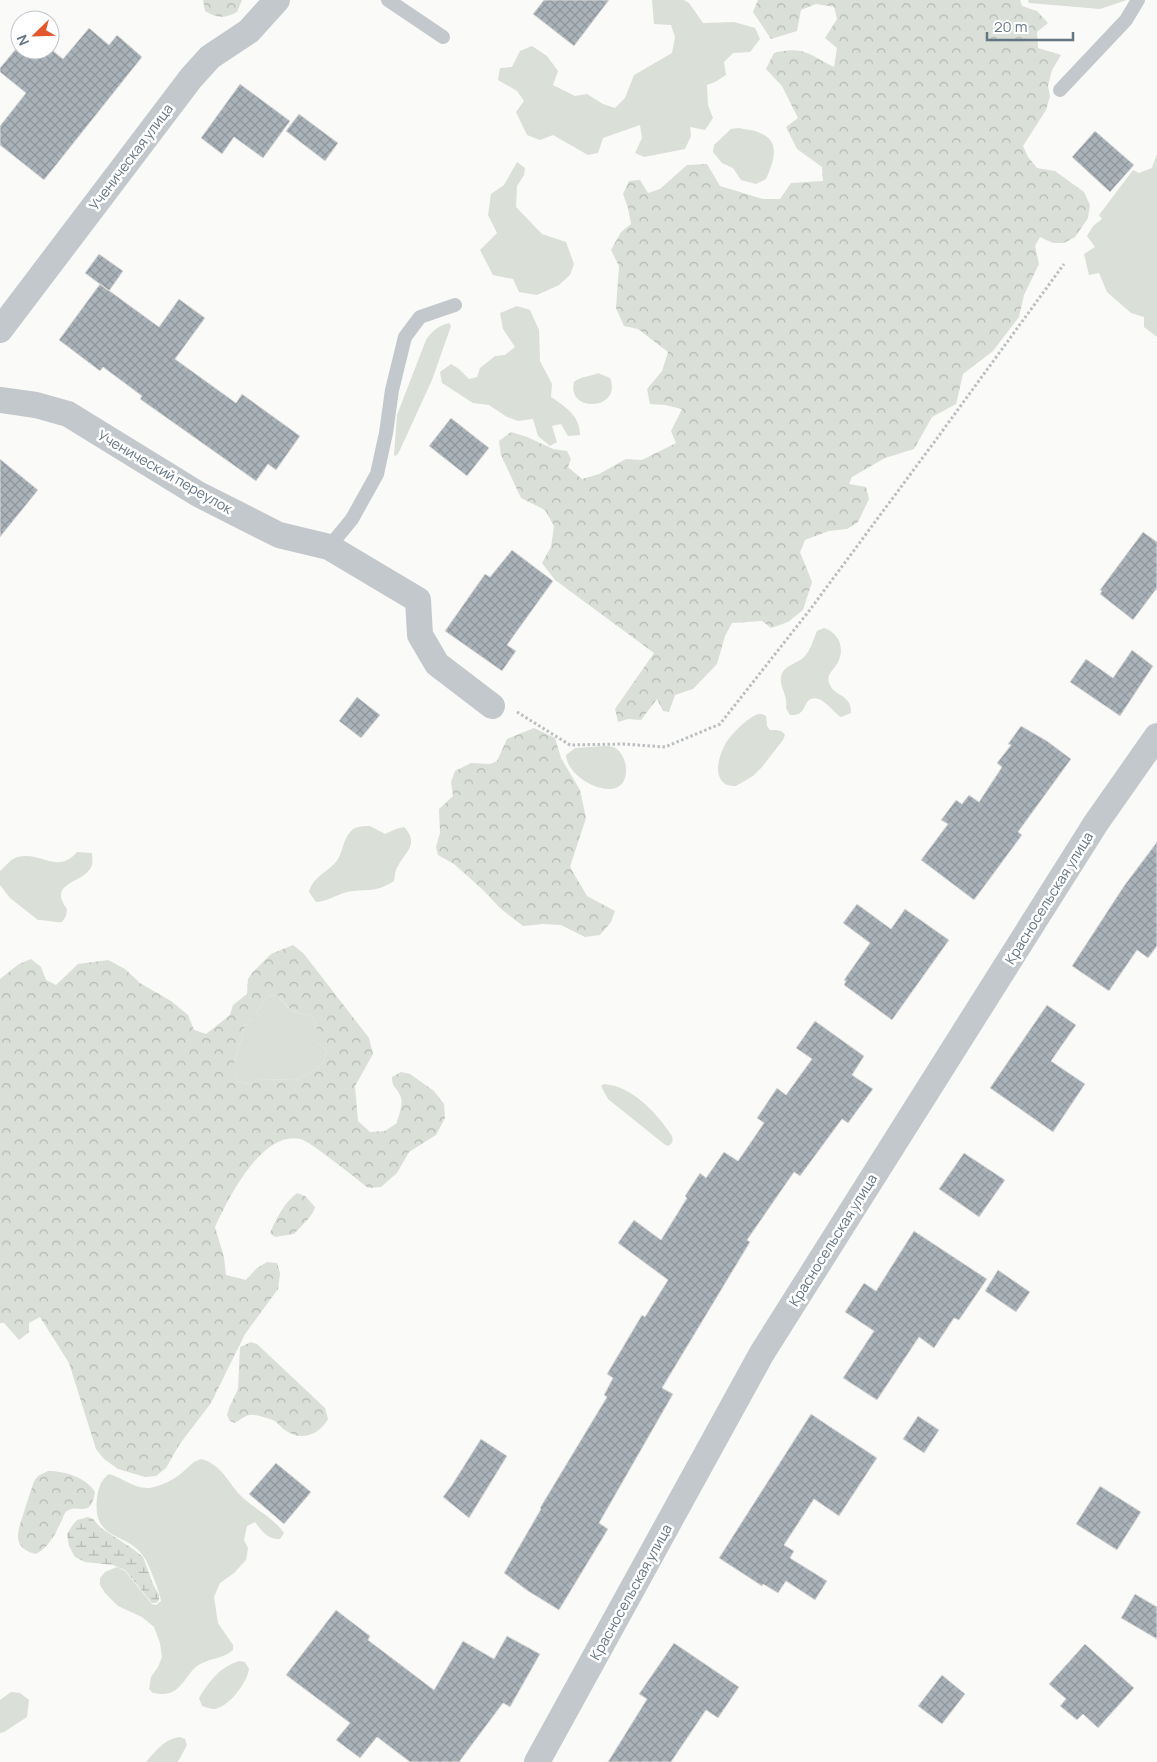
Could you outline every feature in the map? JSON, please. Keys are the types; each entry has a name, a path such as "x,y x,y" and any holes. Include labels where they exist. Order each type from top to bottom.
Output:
{"street":[{"name":"Ученическая улица","path":"0,330 191,78 210,58 249,31 277,0"},
{"name":"Ученический переулок","path":"0,400 36,405 68,414 206,498 279,535 328,547 418,600 420,636 437,664 492,706"},
{"name":"Красносельская улица","path":"537,1762 762,1354 1096,823 1157,736"}],"lane":[{"path":"388,0 443,37"},
{"path":"1060,90 1126,20 1138,0"},
{"path":"328,547 352,519 377,474 386,433 392,390 405,337 420,317 455,305"}],"path":[{"path":"492,706 519,712 570,744 624,744 665,747 720,724 838,572 1064,264"}],"green space":[{"path":"203,0 242,0 237,12 221,17 205,11"},
{"path":"652,0 684,0 689,3 703,23 734,22 755,28 760,39 750,52 733,53 724,62 726,75 707,85 708,105 713,118 705,130 690,127 691,136 685,149 644,157 635,153 642,138 640,125 603,138 598,153 588,155 553,135 540,140 527,135 516,112 524,101 517,91 498,80 500,68 512,67 520,51 532,46 547,56 558,71 553,85 575,96 587,94 603,104 615,108 625,98 634,75 672,53 675,37 671,25 654,24"},
{"path":"758,0 1020,0 1022,6 1037,11 1048,23 1037,32 1038,48 1061,55 1052,70 1048,86 1050,96 1046,110 1023,146 1028,157 1037,168 1055,171 1084,192 1090,205 1088,218 1075,237 1064,243 1053,243 1040,237 1035,246 1039,264 1024,295 1019,317 993,351 963,374 956,404 932,417 914,449 885,458 852,477 849,484 866,487 869,499 858,522 847,529 829,531 805,540 800,552 812,582 803,610 788,622 771,628 762,621 732,623 725,636 717,664 693,689 675,695 669,712 663,711 657,699 641,720 628,719 618,722 615,709 654,653 555,580 542,563 551,547 554,526 545,510 521,498 501,455 499,441 511,432 553,449 567,451 571,459 568,467 582,479 599,474 626,459 642,460 676,443 671,431 682,409 650,404 647,389 662,371 668,352 638,329 624,326 616,308 619,266 611,250 621,232 631,224 623,194 629,181 640,180 648,193 660,189 687,165 707,164 720,186 763,199 780,199 791,183 823,181 822,167 797,149 786,127 798,118 782,86 766,69 774,53 792,50 806,52 834,67 837,48 825,38 837,19 834,7 816,4 801,10 797,31 771,39 753,12"},
{"path":"1028,0 1127,0 1100,9 1029,3"},
{"path":"739,128 762,134 772,143 774,149 773,161 766,179 756,184 741,180 733,168 722,163 713,152 714,145 731,129"},
{"path":"1157,154 1157,337 1144,327 1144,317 1131,313 1107,292 1099,273 1089,275 1084,254 1095,247 1087,236 1093,226 1102,219 1099,215 1133,170 1139,173 1152,168"},
{"path":"517,162 525,168 524,175 517,186 516,207 542,234 566,242 574,264 570,275 559,285 537,295 519,292 513,279 493,275 480,250 497,233 488,215 491,194 504,185"},
{"path":"517,306 530,310 539,330 540,361 552,384 551,397 562,404 578,422 580,435 568,436 561,424 552,426 557,442 550,446 538,436 533,419 518,421 507,417 489,405 473,403 442,383 440,372 451,364 469,379 477,377 480,368 495,356 505,355 515,347 503,329 500,313"},
{"path":"449,323 451,326 432,380 399,452 394,456 397,415 426,340 436,329"},
{"path":"598,373 610,378 612,389 609,397 602,402 594,404 585,403 578,399 574,392 574,382"},
{"path":"824,628 834,633 841,646 840,657 828,680 831,688 849,702 851,713 841,717 823,701 815,698 808,701 802,711 795,715 790,715 786,708 786,699 781,684 782,673 787,667 804,657 817,631"},
{"path":"758,714 766,716 767,726 770,730 778,730 785,735 783,740 753,776 736,786 727,785 720,779 718,773 721,753 734,733"},
{"path":"534,728 555,738 561,758 580,790 586,818 570,867 587,896 615,911 611,922 600,935 585,937 561,925 523,926 501,909 454,864 438,855 436,847 440,833 439,809 453,796 451,782 455,771 471,763 490,764 497,761 507,739"},
{"path":"613,747 617,750 623,757 626,767 625,778 620,786 609,789 595,786 582,779 567,762 566,755 575,748"},
{"path":"370,826 385,834 404,827 409,833 411,838 410,848 397,868 394,881 381,888 347,892 316,902 309,892 313,883 338,860 346,839 353,829"},
{"path":"77,852 92,853 92,864 83,876 69,884 61,893 62,900 67,909 66,916 62,922 38,920 10,898 0,885 0,871 15,858 26,856 63,862 70,859"},
{"path":"293,945 304,954 369,1038 373,1054 355,1086 358,1121 370,1132 385,1131 397,1123 402,1101 392,1077 401,1072 410,1074 434,1091 444,1104 445,1118 436,1135 409,1152 397,1173 381,1187 368,1188 316,1148 300,1139 286,1139 273,1145 248,1169 228,1200 215,1227 224,1257 226,1275 246,1280 257,1268 267,1262 277,1263 280,1273 278,1289 245,1334 211,1403 179,1445 166,1468 156,1476 145,1477 118,1469 104,1459 96,1449 69,1363 40,1317 29,1323 29,1332 19,1340 4,1323 0,1323 0,979 19,964 31,959 41,967 46,980 56,985 78,964 108,960 125,969 140,983 171,1001 188,1015 194,1030 206,1034 230,1015 233,1005 247,994 248,979 252,973 271,954","holes":["277,995 292,1010 311,1016 317,1026 315,1037 318,1043 327,1051 323,1063 295,1080 259,1079 248,1084 238,1081 234,1073 234,1064 245,1025 255,1015 267,996"]},
{"path":"277,995 291,1010 311,1016 317,1026 318,1043 327,1051 323,1063 295,1080 259,1079 248,1084 238,1081 234,1073 234,1064 245,1025 255,1015 267,996"},
{"path":"604,1084 624,1090 643,1102 659,1118 672,1136 671,1144 668,1146 664,1144 608,1099 601,1086"},
{"path":"297,1193 305,1196 315,1207 314,1210 294,1234 275,1237 270,1233 275,1222 284,1206"},
{"path":"251,1342 257,1344 325,1408 328,1419 315,1433 297,1436 285,1430 275,1421 258,1416 249,1415 235,1423 230,1421 227,1415 238,1389 240,1347"},
{"path":"202,1459 220,1470 242,1497 275,1522 284,1533 280,1539 276,1539 266,1534 255,1522 247,1526 244,1540 248,1548 246,1560 234,1573 220,1583 214,1597 218,1623 233,1645 233,1650 197,1666 176,1690 165,1694 153,1693 149,1689 151,1677 162,1657 160,1643 154,1627 142,1617 118,1606 105,1593 100,1585 100,1578 105,1572 117,1567 125,1571 152,1604 156,1605 161,1601 157,1586 144,1557 137,1549 105,1529 100,1522 97,1512 98,1491 102,1482 109,1474 138,1487 149,1488 172,1480 194,1462"},
{"path":"48,1471 74,1476 86,1482 95,1492 90,1506 82,1509 74,1508 65,1513 50,1541 36,1554 22,1547 19,1543 18,1532 34,1481 38,1476"},
{"path":"88,1517 143,1557 159,1595 159,1600 156,1603 152,1603 125,1570 113,1565 85,1562 75,1557 69,1546 67,1534 77,1520"},
{"path":"239,1661 245,1662 249,1669 245,1681 236,1694 220,1707 213,1709 202,1706 199,1698 211,1680 226,1667"},
{"path":"11,1692 20,1693 29,1700 27,1717 0,1733 0,1700"},
{"path":"180,1737 185,1739 187,1745 178,1762 146,1762 169,1740"}],"building":[{"path":"544,0 609,0 574,46 533,14"},
{"path":"89,28 109,45 117,35 142,57 44,180 0,145 0,126 26,93 0,72 0,68 10,56 10,60 60,60 60,57 63,59"},
{"path":"240,84 290,121 263,158 234,137 222,154 201,138"},
{"path":"299,114 338,143 325,161 286,131"},
{"path":"1095,131 1134,165 1110,192 1072,157"},
{"path":"99,254 123,271 109,291 85,273"},
{"path":"100,284 159,327 179,299 205,318 175,359 236,403 242,394 300,436 276,470 268,464 256,481 140,399 142,396 103,367 100,371 59,340"},
{"path":"451,418 489,448 467,476 429,446"},
{"path":"0,459 38,490 0,537"},
{"path":"1143,532 1157,542 1157,588 1133,620 1100,594 1102,591 1100,590"},
{"path":"512,550 553,581 507,645 516,651 502,671 445,631 485,574 490,577"},
{"path":"1132,650 1153,666 1120,716 1070,682 1086,659 1113,678"},
{"path":"357,697 380,715 361,738 339,721"},
{"path":"1021,726 1047,741 1071,759 1018,832 1022,835 974,900 921,860 948,824 941,820 956,800 962,804 969,795 979,802 1002,767 997,763 1011,745 1008,744"},
{"path":"1157,842 1157,946 1148,958 1137,950 1109,991 1072,966 1124,886"},
{"path":"857,904 891,929 905,909 949,940 892,1020 844,985 846,981 844,980 870,943 843,923"},
{"path":"1047,1005 1076,1025 1051,1061 1085,1084 1053,1132 990,1088"},
{"path":"815,1021 864,1056 852,1075 873,1089 848,1123 842,1119 800,1176 794,1172 747,1240 750,1242 662,1388 673,1394 599,1523 608,1529 559,1610 528,1591 504,1573 540,1508 607,1397 604,1395 613,1378 607,1374 642,1315 645,1317 668,1280 618,1243 634,1220 661,1240 700,1173 706,1178 724,1152 738,1161 764,1123 757,1118 777,1088 786,1095 812,1059 796,1048"},
{"path":"964,1153 1005,1180 979,1217 939,1189"},
{"path":"914,1231 987,1279 959,1320 954,1318 934,1348 919,1337 877,1400 843,1378 874,1331 845,1312 864,1283 876,1291"},
{"path":"998,1270 1030,1292 1016,1312 985,1291"},
{"path":"811,1414 877,1458 839,1516 814,1499 784,1545 794,1551 790,1558 827,1581 815,1600 786,1581 778,1593 763,1584 762,1586 719,1558"},
{"path":"918,1416 939,1430 924,1453 903,1439"},
{"path":"481,1439 507,1456 469,1518 443,1497"},
{"path":"276,1463 311,1492 284,1524 249,1494"},
{"path":"1100,1486 1141,1512 1117,1550 1076,1524"},
{"path":"1135,1594 1157,1607 1157,1639 1121,1618"},
{"path":"336,1610 370,1636 368,1640 434,1690 463,1641 494,1659 507,1636 540,1654 510,1707 503,1703 459,1762 410,1762 377,1737 360,1758 336,1740 350,1723 286,1675"},
{"path":"674,1643 739,1687 718,1718 706,1710 671,1762 608,1762 647,1699 639,1694"},
{"path":"1085,1644 1134,1688 1098,1728 1083,1714 1077,1720 1060,1706 1066,1699 1049,1684"},
{"path":"942,1675 965,1694 942,1724 918,1706"}]}
